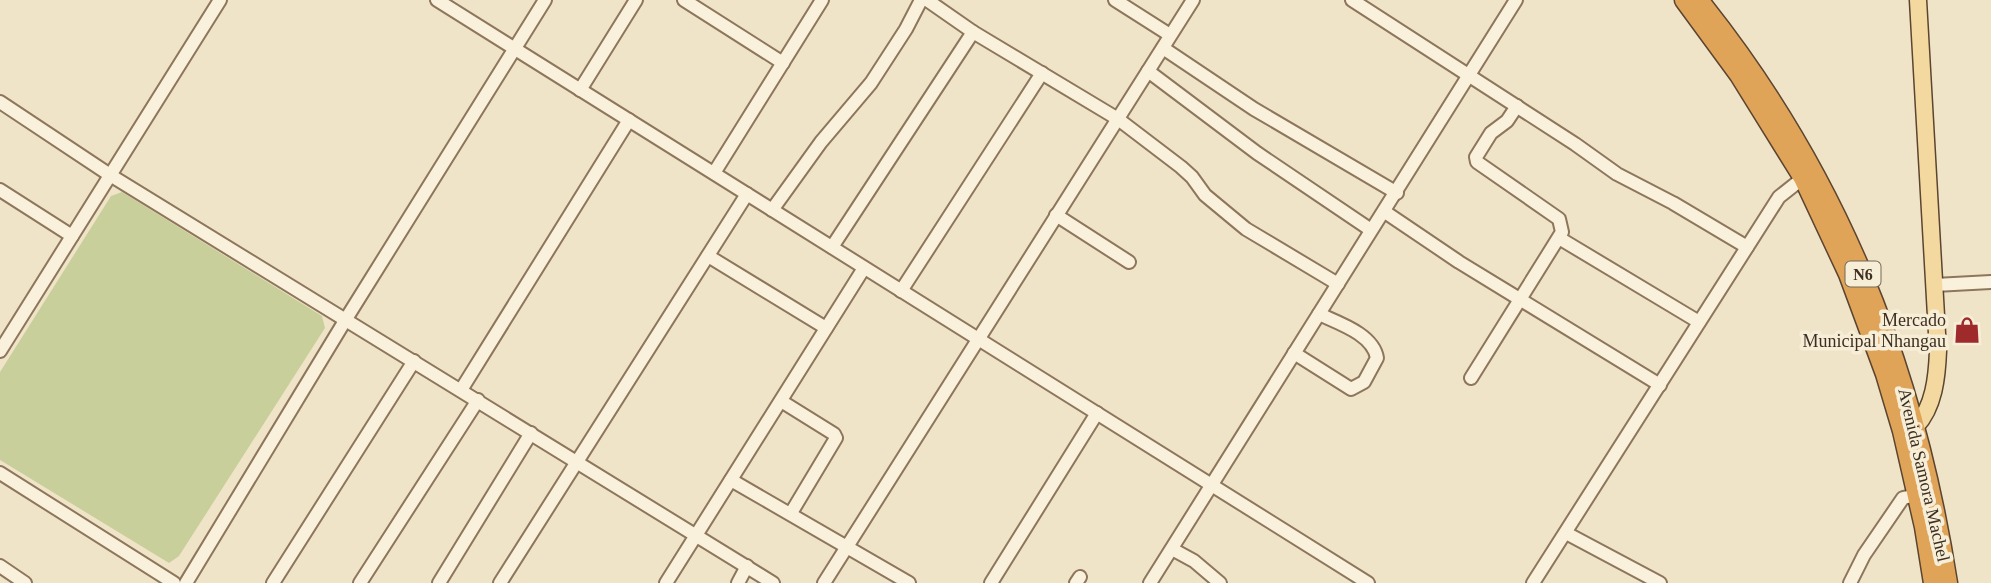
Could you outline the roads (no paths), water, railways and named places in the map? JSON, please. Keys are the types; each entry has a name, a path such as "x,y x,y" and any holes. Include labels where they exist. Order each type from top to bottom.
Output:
{"highway":[{"name":"Avenida Samora Machel","path":"1684,0 1739,75 1803,178 1848,274 1885,374 1902,431 1933,583"},
{"name":"Avenida Samora Machel","path":"1699,0 1779,110 1823,186 1854,252 1900,374 1916,426 1948,583"}],"main road":[{"path":"1916,426 1925,417 1937,377 1938,351 1918,0"}],"street":[{"path":"2,345 220,0"},
{"path":"437,0 1368,583"},
{"path":"186,583 346,319 545,0"},
{"path":"580,90 636,0"},
{"path":"684,0 783,63"},
{"path":"713,173 822,0"},
{"path":"772,210 821,142 871,83 906,29 921,0"},
{"path":"926,0 973,32 1118,119 1181,167 1205,195 1246,229 1338,284"},
{"path":"1115,0 1170,35"},
{"path":"824,583 1193,0"},
{"path":"1352,0 1617,174 1673,203 1746,247"},
{"path":"1150,583 1516,0"},
{"path":"832,247 973,32"},
{"path":"1163,48 1254,109 1396,193"},
{"path":"1148,71 1268,161 1371,230"},
{"path":"901,291 1042,73"},
{"path":"0,102 110,175 773,583"},
{"path":"1471,378 1549,249 1559,238 1562,226 1559,219 1477,162 1476,157 1491,133 1507,121 1517,106"},
{"path":"461,390 629,120"},
{"path":"1534,583 1779,197 1803,178"},
{"path":"0,190 72,236"},
{"path":"500,583 747,194"},
{"path":"1385,212 1519,299 1660,384"},
{"path":"1056,215 1129,262"},
{"path":"1559,238 1699,322"},
{"path":"708,256 827,328"},
{"path":"667,583 864,268"},
{"path":"1935,285 1991,282"},
{"path":"1294,353 1351,388 1364,382 1377,358 1375,350 1357,333 1319,314"},
{"path":"273,583 414,361"},
{"path":"360,583 478,400"},
{"path":"780,401 813,420 836,438 791,513"},
{"path":"991,583 1097,413"},
{"path":"439,583 531,433"},
{"path":"0,473 174,583"},
{"path":"731,480 909,583"},
{"path":"1850,583 1864,555 1903,498 1917,495"},
{"path":"1566,533 1660,583"},
{"path":"1172,549 1194,561 1220,583"},
{"path":"0,566 25,583"},
{"path":"738,583 747,566"},
{"path":"1340,583 1348,570"}],"place":[{"name":"Mercado Municipal Nhangau","path":"1967,330"}]}
